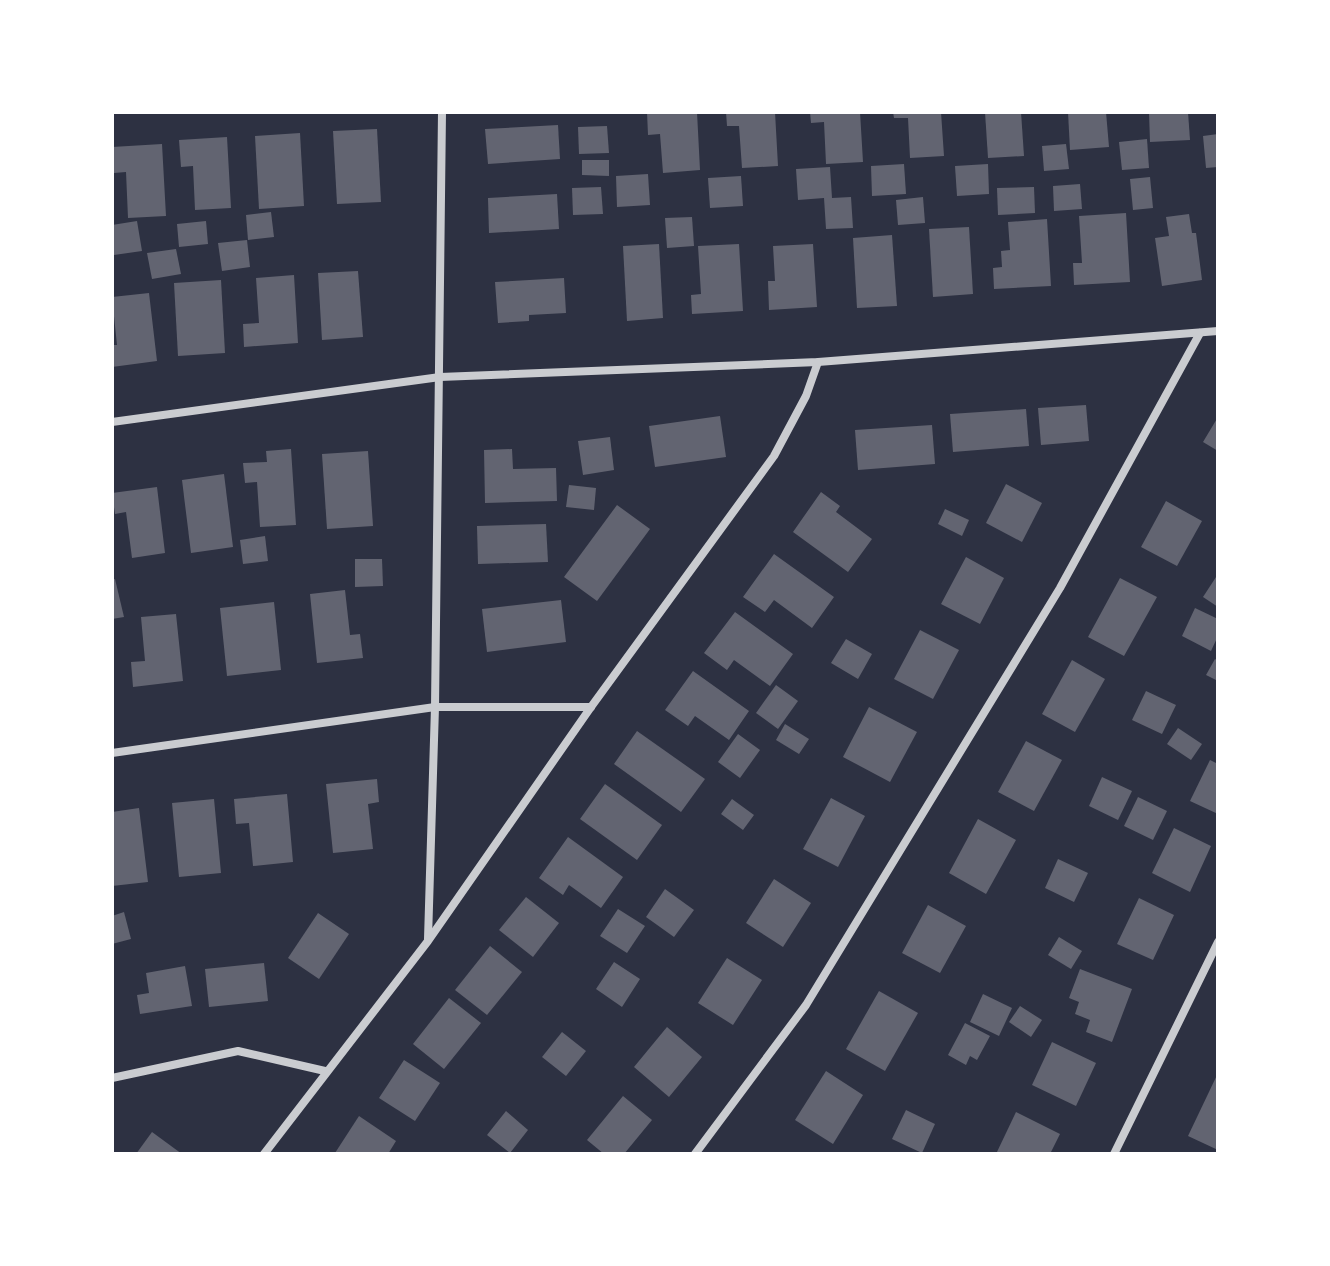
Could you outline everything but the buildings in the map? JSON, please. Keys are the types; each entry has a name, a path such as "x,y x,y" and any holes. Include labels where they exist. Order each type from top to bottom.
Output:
{"street":[{"path":"428,941 435,707 442,112"},
{"path":"112,422 440,377 818,362 1218,331"},
{"path":"695,1154 806,1005 1060,588 1200,333"},
{"path":"264,1154 428,941 591,707 774,456 806,396 818,362"},
{"path":"112,753 435,707 591,707"},
{"path":"1114,1154 1218,942"},
{"path":"112,1078 238,1051 325,1071"}]}
